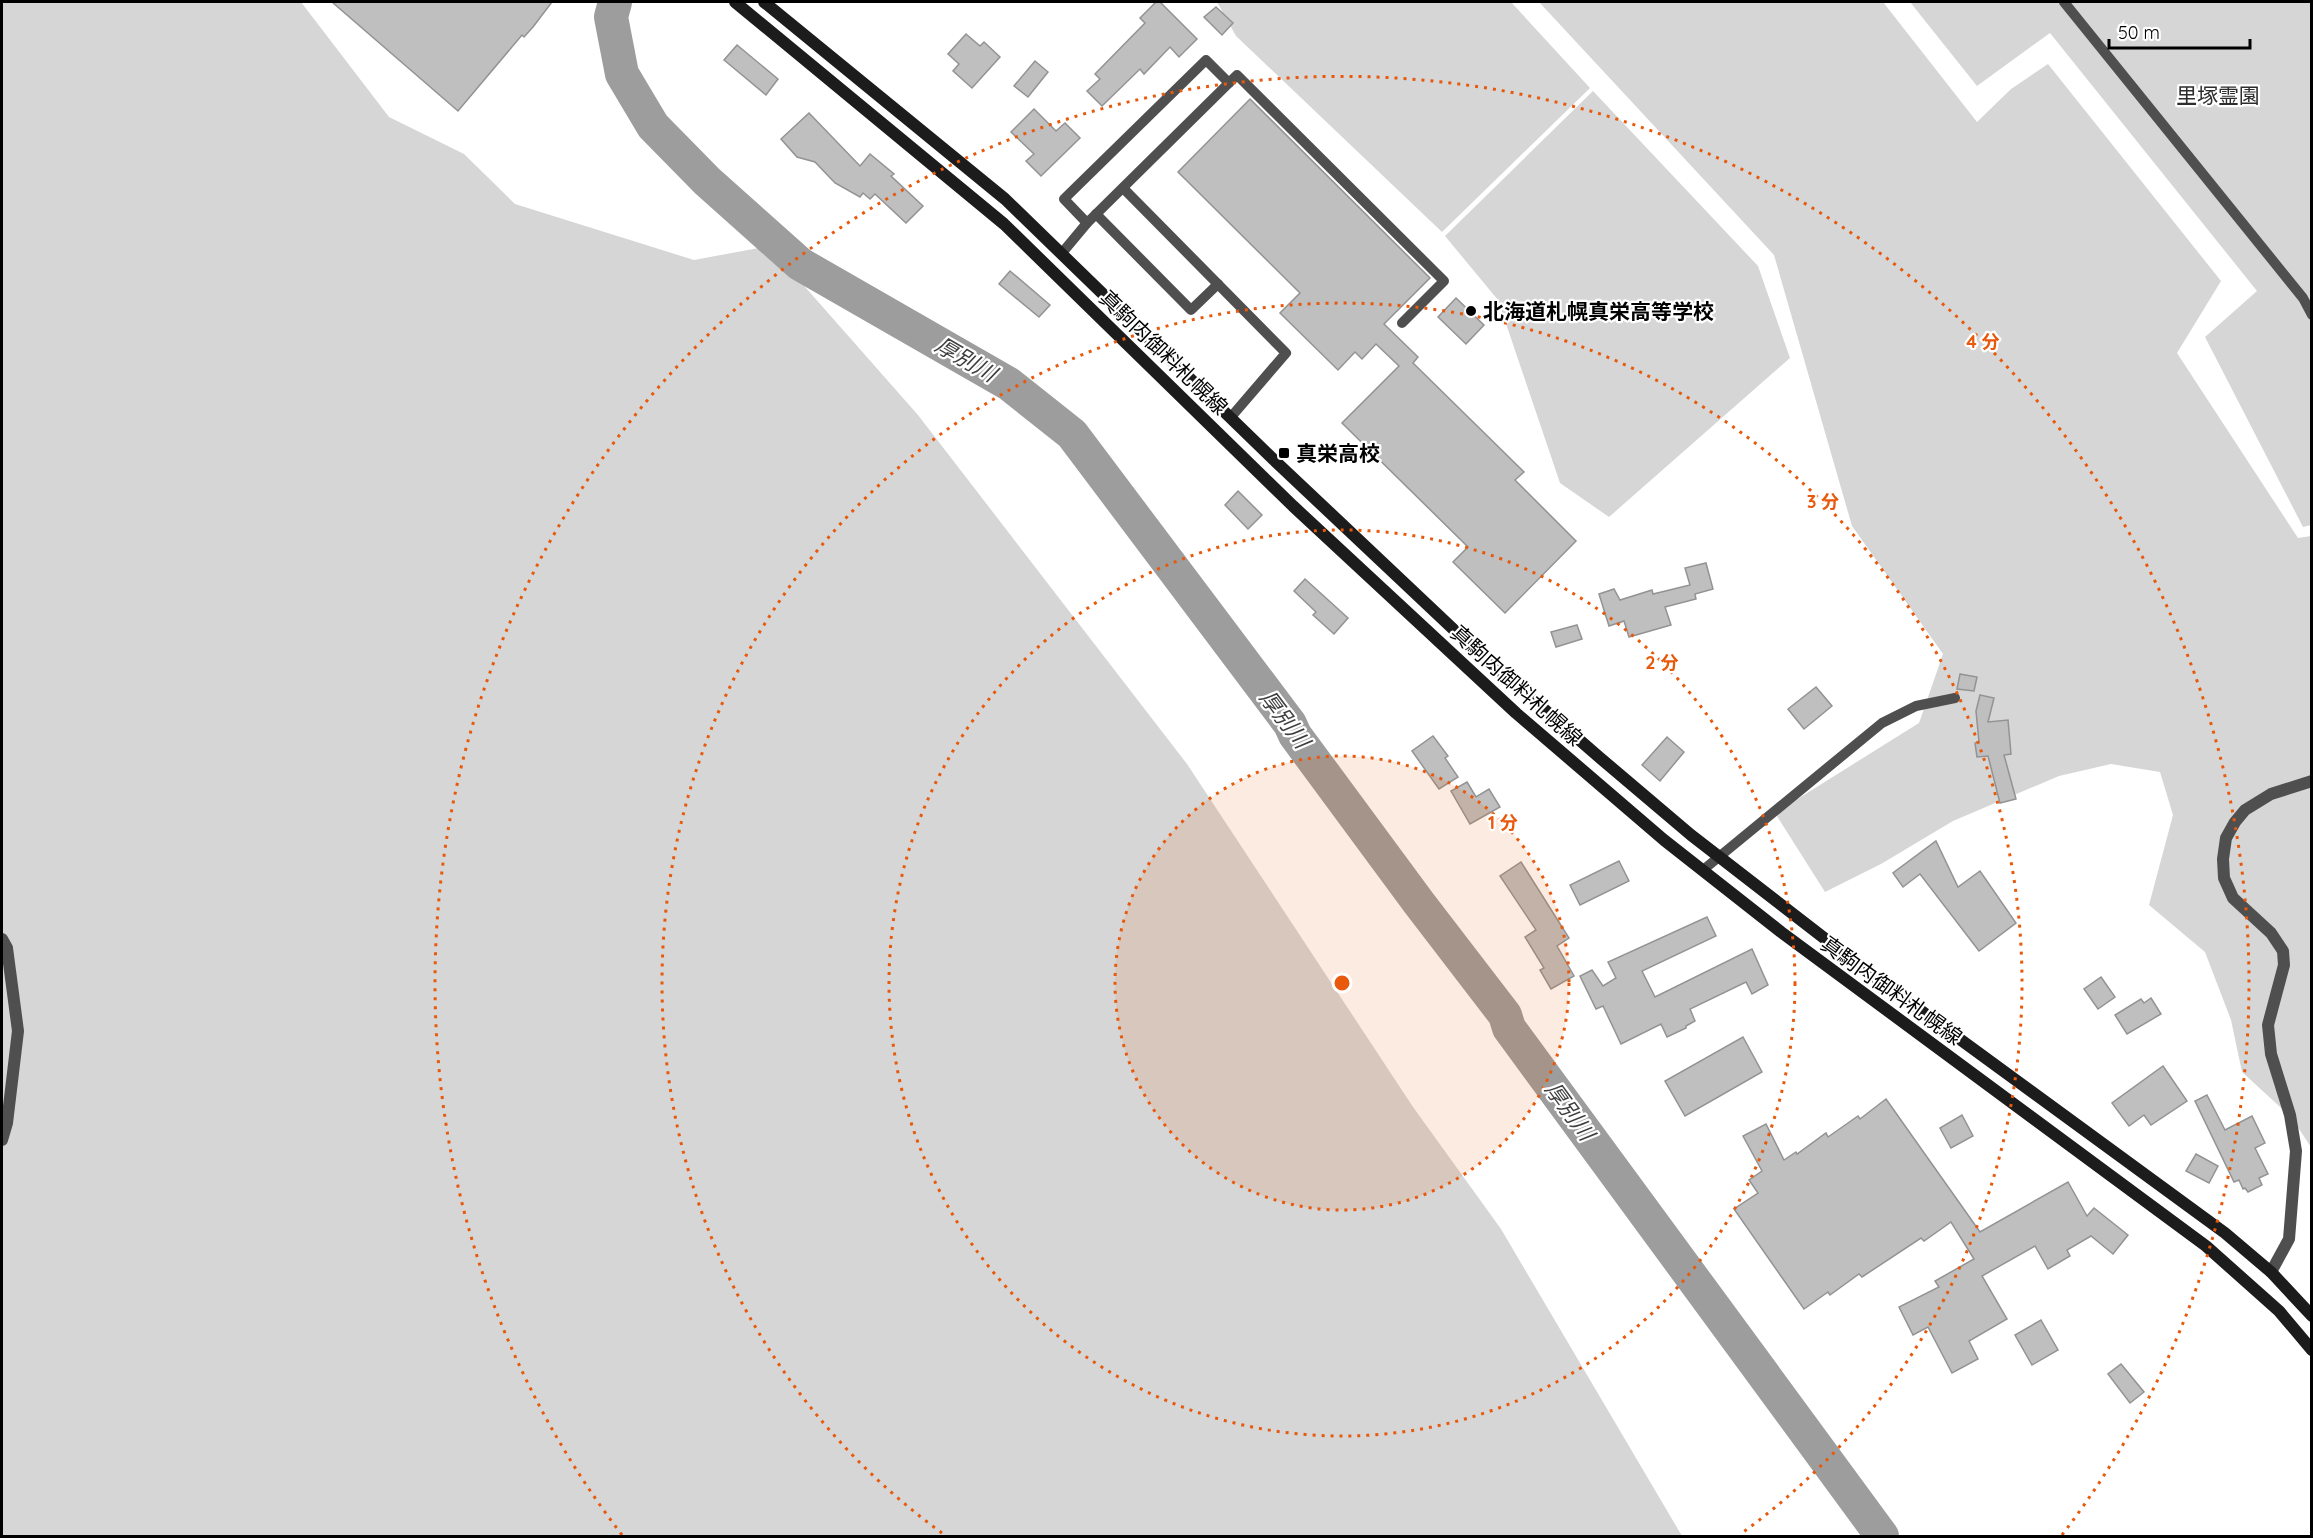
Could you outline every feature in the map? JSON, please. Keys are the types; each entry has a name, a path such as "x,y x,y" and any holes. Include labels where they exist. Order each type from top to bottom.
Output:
{"main road":[{"name":"真駒内御料札幌線","path":"735,2 1004,224 1293,506 1516,713 1665,840 1781,932 2206,1246 2279,1311 2312,1350"},
{"name":"真駒内御料札幌線","path":"764,2 1005,199 1274,460 1469,644 1599,757 1719,857 1868,972 2225,1233 2271,1272 2312,1316"}],"street":[{"path":"2271,1272 2289,1239 2296,1151 2290,1115 2271,1054 2268,1026 2284,964 2283,951 2271,933 2234,898 2224,878 2223,859 2226,838 2245,810 2271,794 2312,781"},
{"path":"2,939 7,948 18,1031 2,1140"}],"lane":[{"path":"2064,2 2307,295 2312,315"},
{"path":"1088,223 1064,199 1206,60 1229,83"},
{"path":"1062,253 1096,214 1236,75 1444,281 1402,323"},
{"path":"1123,188 1286,353 1231,417"},
{"path":"1096,214 1191,310 1218,284"},
{"path":"1702,870 1882,723 1916,706 1955,698"}],"green space":[{"path":"2,2 301,2 389,117 464,154 515,204 694,260 769,246 918,415 1187,764 1413,1107 1501,1229 1682,1536 2,1536"},
{"path":"1217,2 1511,2 1590,88 1442,232 1236,36"},
{"path":"1539,2 1883,2 1977,122 2011,89 2048,64 2221,281 2177,353 2298,538 2311,536 2311,1147 2291,1117 2242,1072 2231,1020 2205,952 2149,905 2173,815 2160,772 2111,764 2059,776 1953,821 1881,864 1825,892 1775,813 1919,723 1943,654 1852,526 1774,255"},
{"name":"里塚霊園","path":"1910,2 2311,2 2311,525 2303,527 2205,337 2257,291 2050,33 1977,86"},
{"path":"1593,91 1758,266 1790,358 1609,517 1560,483 1498,300 1445,236"}],"building":[{"path":"332,2 552,2 533,27 524,37 522,35 458,111"},
{"path":"1156,2 1160,2 1197,39 1179,57 1170,47 1144,74 1140,69 1102,106 1087,91 1100,79 1095,74 1145,23 1140,18"},
{"path":"1216,7 1233,23 1222,35 1204,17"},
{"path":"966,34 980,46 984,42 1000,57 972,88 953,71 959,64 948,54"},
{"path":"737,45 778,79 766,95 724,60"},
{"path":"1035,61 1048,72 1028,97 1014,86"},
{"path":"1250,99 1430,278 1384,324 1418,357 1413,363 1524,472 1515,480 1576,541 1505,613 1453,562 1468,547 1342,423 1399,366 1376,344 1362,359 1355,352 1338,370 1280,313 1300,293 1178,172"},
{"path":"1034,109 1056,131 1065,123 1080,138 1041,176 1026,161 1034,154 1011,132"},
{"path":"809,113 860,166 870,154 894,174 891,176 923,206 906,223 875,194 870,199 863,193 860,197 835,183 815,162 797,157 781,139"},
{"path":"1010,271 1050,305 1039,317 999,284"},
{"path":"1456,298 1484,325 1466,344 1438,317"},
{"path":"1238,491 1262,515 1248,529 1225,505"},
{"path":"1706,563 1713,589 1695,594 1696,599 1665,607 1671,625 1629,637 1624,621 1609,626 1599,594 1614,589 1620,600 1652,590 1653,594 1690,585 1685,568"},
{"path":"1305,579 1348,618 1334,634 1313,615 1316,612 1294,591"},
{"path":"1577,625 1582,639 1556,647 1551,632"},
{"path":"1960,674 1977,677 1974,691 1957,689"},
{"path":"1816,687 1832,706 1804,729 1788,709"},
{"path":"1980,695 1994,698 1988,722 2008,720 2011,754 2004,755 2016,799 2000,803 1988,756 1977,757 1975,743 1979,742 1976,711"},
{"path":"1433,736 1448,756 1445,758 1458,777 1439,789 1412,751"},
{"path":"1667,737 1684,752 1660,781 1642,765"},
{"path":"1467,782 1476,797 1489,789 1500,807 1470,824 1451,791"},
{"path":"1936,841 1958,887 1980,871 2016,923 1979,951 1920,874 1903,887 1893,873"},
{"path":"1619,861 1629,881 1580,905 1570,885"},
{"path":"1521,862 1569,938 1557,946 1574,976 1551,989 1540,970 1544,968 1525,937 1536,930 1500,876"},
{"path":"1707,917 1716,936 1642,971 1655,997 1752,949 1768,985 1752,994 1746,982 1690,1009 1695,1021 1686,1028 1667,1037 1661,1024 1621,1044 1603,1006 1596,1009 1580,976 1592,970 1603,986 1616,978 1608,962"},
{"path":"2101,977 2115,997 2098,1009 2084,989"},
{"path":"2151,998 2161,1014 2127,1034 2115,1015 2141,999 2144,1003"},
{"path":"1743,1037 1762,1072 1685,1116 1665,1081"},
{"path":"2163,1066 2187,1101 2151,1125 2144,1115 2129,1126 2112,1103"},
{"path":"2207,1095 2225,1130 2252,1116 2265,1143 2255,1148 2268,1174 2259,1178 2262,1185 2248,1192 2245,1188 2243,1189 2239,1180 2234,1182 2195,1101"},
{"path":"1886,1099 1980,1232 2068,1182 2087,1216 2094,1208 2128,1235 2113,1254 2091,1236 2067,1250 2070,1256 2048,1269 2035,1246 1982,1276 2007,1319 1969,1341 1978,1359 1952,1373 1928,1327 1913,1335 1899,1307 1939,1287 1935,1281 1974,1259 1951,1222 1924,1241 1921,1238 1862,1277 1859,1274 1830,1295 1828,1292 1804,1309 1734,1209 1758,1193 1749,1180 1762,1171 1743,1136 1766,1124 1784,1160 1796,1152 1797,1154 1826,1133 1828,1137 1858,1116 1860,1119"},
{"path":"1962,1115 1973,1136 1951,1148 1940,1128"},
{"path":"2196,1154 2218,1166 2209,1183 2186,1171"},
{"path":"2041,1320 2058,1350 2032,1365 2015,1335"},
{"path":"2121,1364 2144,1392 2130,1403 2108,1374"}],"waterway":[{"name":"厚別川","path":"615,2 611,17 622,74 653,126 707,181 800,264 1009,384 1072,434 1290,724 1295,735 1419,903 1505,1015 1509,1028 1882,1536"}],"place":[{"name":"北海道札幌真栄高等学校","path":"1471,311"},
{"name":"真栄高校","path":"1284,453"}]}
